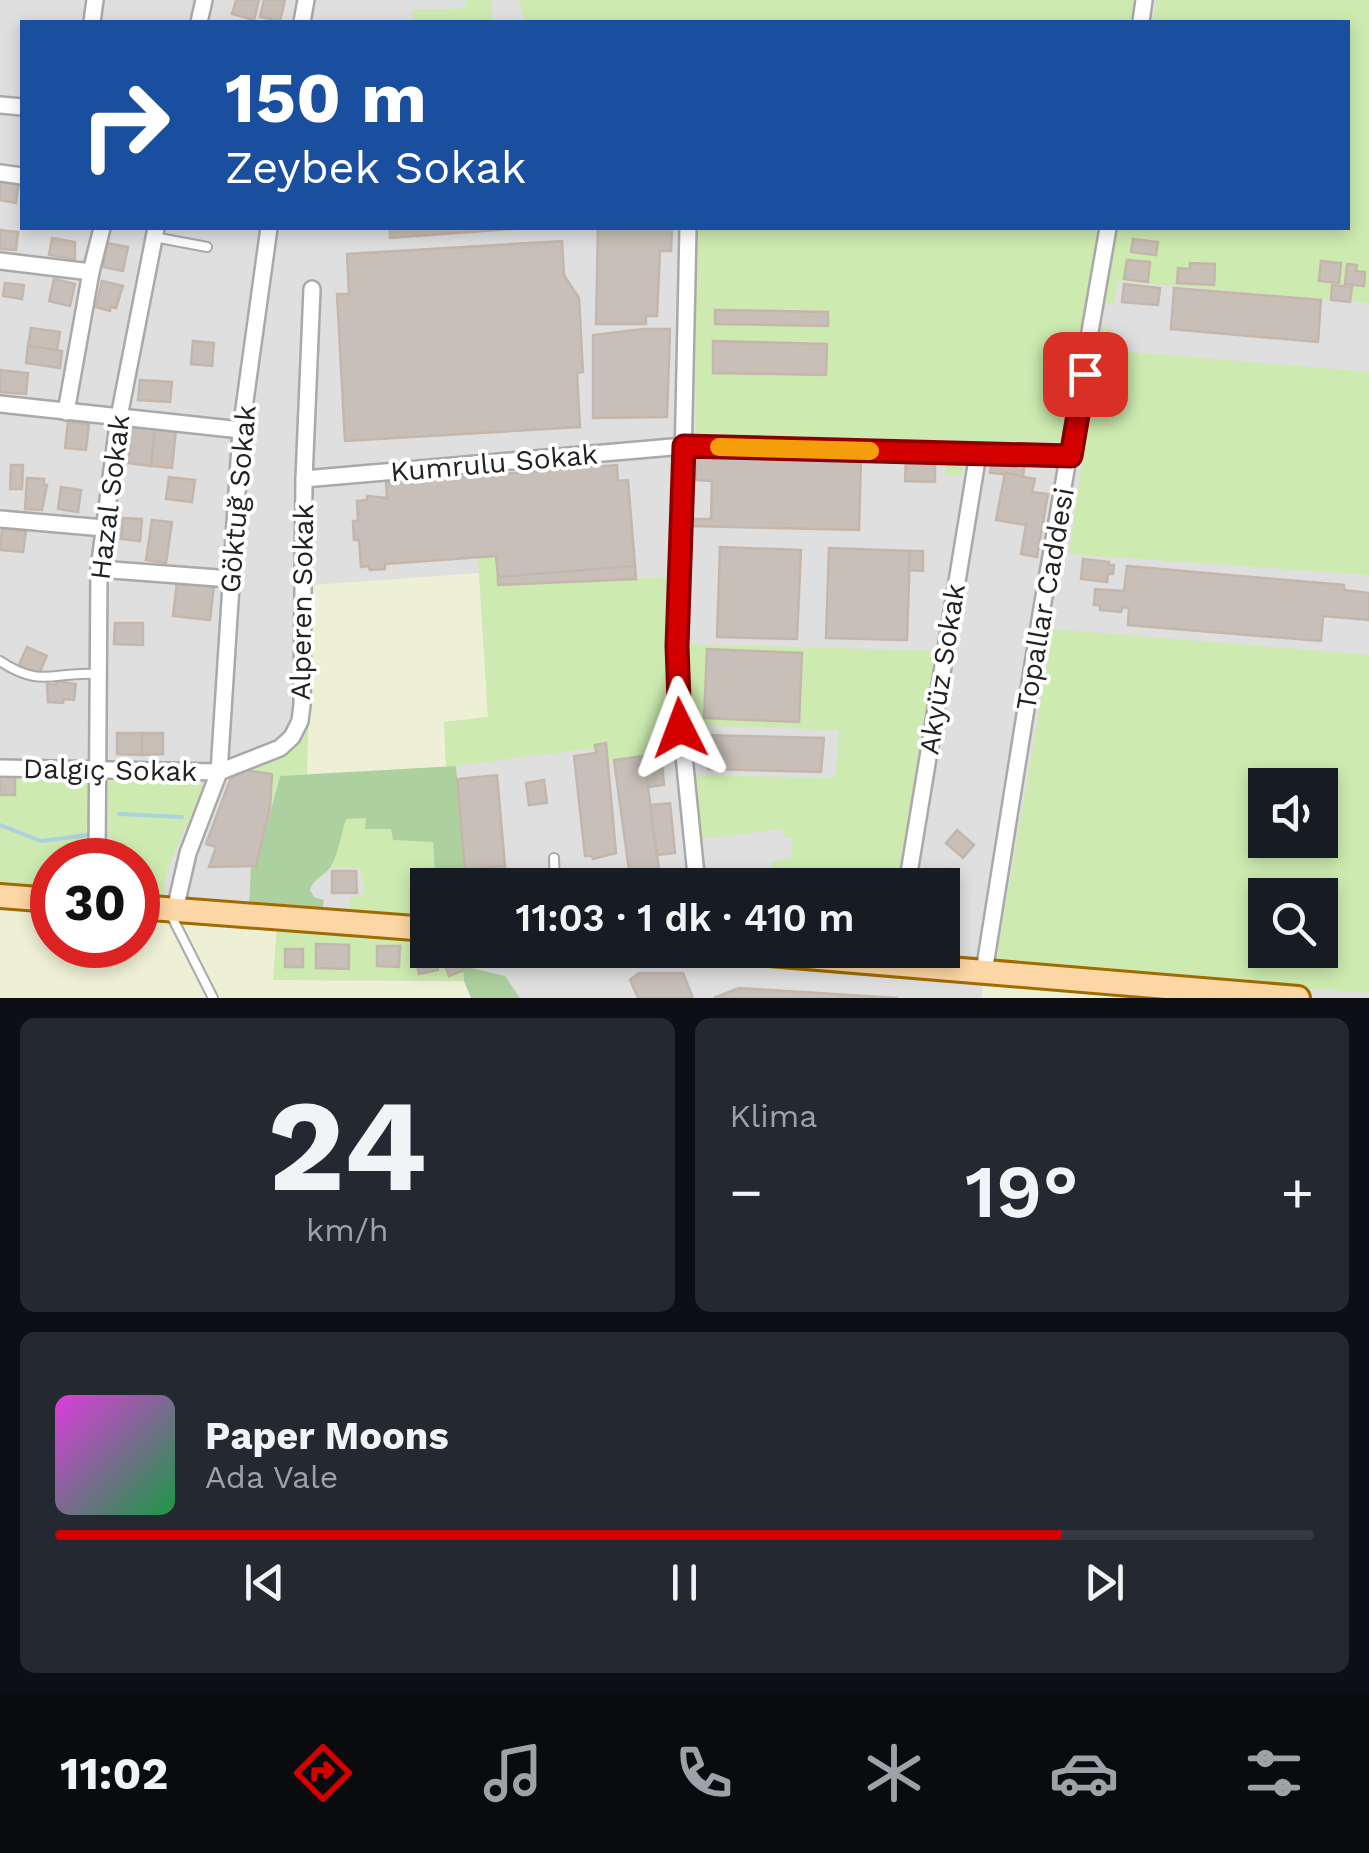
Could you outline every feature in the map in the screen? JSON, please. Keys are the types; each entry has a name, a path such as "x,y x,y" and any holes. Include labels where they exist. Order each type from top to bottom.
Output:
{"main road":[{"path":"0,896 30,898"},
{"path":"160,909 410,928"},
{"path":"960,968 1298,998"}],"street":[{"path":"66,412 90,272 101,230"},
{"name":"Göktuğ Sokak","path":"219,772 241,430 270,230"},
{"path":"688,230 678,696 695,868"},
{"name":"Topallar Caddesi","path":"984,972 1038,627 1108,230"},
{"name":"Hazal Sokak","path":"97,838 100,568 119,417 155,232"},
{"path":"0,261 90,272"},
{"name":"Alperen Sokak","path":"219,772 280,748 292,737 300,720 312,289"},
{"path":"0,404 241,430"},
{"name":"Kumrulu Sokak","path":"304,479 684,446 1071,456"},
{"name":"Akyüz Sokak","path":"910,868 978,454"},
{"path":"0,519 104,528"},
{"path":"100,568 231,580"},
{"name":"Dalgıç Sokak","path":"0,768 219,772"},
{"path":"171,910 219,772"}],"lane":[{"path":"155,232 207,247"},
{"path":"0,661 34,679 98,674"},
{"path":"554,858 554,868"},
{"path":"171,910 213,998"}],"shaded area":[{"path":"0,0 1369,0 1369,998 0,998"}],"green space":[{"path":"466,0 491,0 493,20 414,20 412,10 466,8"},
{"path":"519,0 1136,0 1132,20 524,20"},
{"path":"1156,0 1369,0 1369,303 1118,281 1114,304 1105,303 1118,230 1350,230 1350,20 1153,20"},
{"path":"696,230 1098,230 1066,441 977,446 964,456 962,475 946,475 946,463 935,461 696,454"},
{"path":"1101,327 1111,329 1109,350 1369,372 1369,575 1069,554"},
{"path":"496,556 499,585 671,577 667,682 670,753 608,761 605,744 446,767 444,722 488,717 478,557"},
{"path":"479,573 488,718 444,722 446,767 307,774 313,585"},
{"path":"311,585 307,774 280,776 270,807 272,774 242,770 285,754 305,729"},
{"path":"1053,629 1369,655 1369,993 1010,966 999,961"},
{"path":"686,644 937,651 940,655 902,868 771,868 771,862 792,858 792,838 783,838 783,829 702,839 694,775 835,778 839,730 690,725","holes":["707,649 802,653 799,722 704,717"]},
{"path":"456,766 465,868 435,868 433,842 393,840 391,829 365,829 366,818 346,819 334,861 310,890 314,897 324,900 322,912 249,907 251,866 256,866 280,776"},
{"path":"108,776 190,778 206,789 167,871 164,900 160,900 160,838 109,838"},
{"path":"15,777 84,779 88,783 88,838 30,838 30,891 4,889 0,882 0,795 14,794"},
{"path":"366,818 366,829 392,829 393,840 433,842 435,868 410,868 410,919 349,915 350,899 363,894 365,886 359,868 330,867 346,819"},
{"path":"0,908 30,910 30,968 160,968 160,920 277,928 273,980 464,981 471,998 0,998"},
{"path":"277,928 410,941 410,968 463,968 464,981 273,980"},
{"path":"463,968 505,976 520,998 471,998"},
{"path":"983,984 1163,998 982,998"}],"building":[{"path":"236,0 259,0 254,20 232,14"},
{"path":"264,0 285,0 280,20 260,17"},
{"path":"0,179 19,181 16,203 0,200"},
{"path":"0,230 18,232 16,250 0,249"},
{"path":"390,230 498,230 390,238"},
{"path":"598,230 672,230 671,251 660,251 657,316 646,316 646,324 596,324"},
{"path":"52,238 75,242 75,259 49,255"},
{"path":"1133,239 1158,242 1156,255 1131,252"},
{"path":"562,241 564,275 579,298 583,372 577,373 580,427 345,441 337,294 349,294 347,254"},
{"path":"107,243 128,247 123,271 103,267"},
{"path":"1127,260 1150,262 1148,282 1124,279"},
{"path":"1321,261 1341,263 1339,283 1319,281"},
{"path":"1190,263 1215,264 1214,285 1177,283 1178,268 1190,269"},
{"path":"1347,264 1357,265 1356,271 1365,272 1364,286 1345,284"},
{"path":"54,279 75,284 70,306 49,301"},
{"path":"102,281 123,286 116,308 111,307 110,311 96,307"},
{"path":"5,283 24,285 22,299 3,296"},
{"path":"1124,284 1160,288 1158,305 1122,302"},
{"path":"1332,285 1352,287 1350,302 1331,300"},
{"path":"1174,288 1321,300 1318,342 1171,329"},
{"path":"715,310 828,312 828,326 715,324"},
{"path":"31,328 60,332 57,350 28,346"},
{"path":"670,329 667,417 593,418 593,335"},
{"path":"193,341 214,343 212,366 191,364"},
{"path":"713,341 827,344 826,375 713,373"},
{"path":"28,346 62,351 60,368 26,363"},
{"path":"0,370 28,373 26,394 0,392"},
{"path":"140,380 172,382 170,402 138,400"},
{"path":"68,422 89,424 86,450 65,448"},
{"path":"132,426 155,428 151,466 128,463"},
{"path":"155,428 176,430 172,468 151,466"},
{"path":"696,454 861,457 859,530 691,526 691,519 711,519 712,481 696,480"},
{"path":"906,460 935,461 935,482 905,481"},
{"path":"992,460 1025,461 1023,476 990,473"},
{"path":"11,465 23,465 22,489 10,489"},
{"path":"617,465 618,481 628,480 635,566 498,577 496,556 385,564 385,569 361,567 359,540 354,540 357,501 367,500 367,496 387,498 386,483"},
{"path":"1005,473 1035,479 1032,492 1048,494 1037,557 1021,554 1026,525 996,520"},
{"path":"169,477 195,480 192,502 166,499"},
{"path":"27,478 44,479 47,485 42,510 25,509"},
{"path":"61,487 81,490 78,512 58,509"},
{"path":"123,518 142,519 140,541 121,539"},
{"path":"152,520 172,522 166,563 146,560"},
{"path":"2,528 26,531 23,552 0,550"},
{"path":"720,547 801,550 797,639 717,637"},
{"path":"829,548 910,551 907,640 826,638"},
{"path":"910,551 923,551 923,571 909,570"},
{"path":"1083,559 1109,562 1108,565 1114,565 1113,574 1108,574 1107,582 1081,579"},
{"path":"635,566 636,579 498,585 498,577"},
{"path":"1127,566 1344,585 1344,590 1369,593 1369,620 1323,616 1321,641 1128,625 1129,608 1123,607 1121,612 1100,610 1100,605 1094,605 1095,589 1124,591"},
{"path":"177,582 214,585 210,620 173,616"},
{"path":"115,623 143,623 143,645 114,644"},
{"path":"27,647 47,656 39,674 18,667"},
{"path":"707,649 802,653 799,722 704,718"},
{"path":"56,681 76,684 74,700 48,702 47,684 56,685"},
{"path":"117,733 142,733 142,755 117,754"},
{"path":"142,733 163,733 163,754 142,755"},
{"path":"703,735 824,738 821,772 708,769"},
{"path":"606,743 616,853 593,859 585,856 574,756 596,753 595,745"},
{"path":"661,754 664,785 648,787 644,756"},
{"path":"644,756 659,868 629,868 614,760"},
{"path":"242,770 272,774 270,807 256,866 209,867 216,847 206,844 230,780"},
{"path":"497,775 505,866 465,868 457,779"},
{"path":"0,776 15,777 15,795 0,795"},
{"path":"544,780 547,803 529,805 526,783"},
{"path":"670,803 675,853 657,855 650,805"},
{"path":"957,830 974,845 963,858 946,843"},
{"path":"332,871 356,871 357,893 332,893"},
{"path":"316,944 349,945 349,969 316,968"},
{"path":"377,946 400,946 399,967 377,966"},
{"path":"285,949 303,949 303,967 285,967"},
{"path":"418,968 438,968 438,970 419,974"},
{"path":"446,968 463,968 464,970 449,976"},
{"path":"639,973 683,973 693,998 638,998 630,980"},
{"path":"739,988 898,998 714,998"}],"waterway":[{"path":"119,814 182,817"},
{"path":"0,825 41,841 88,835"}],"slow traffic":[{"path":"719,447 870,451"}],"route":[{"path":"680,728 677,646 684,446 1071,456 1085,374"}]}
